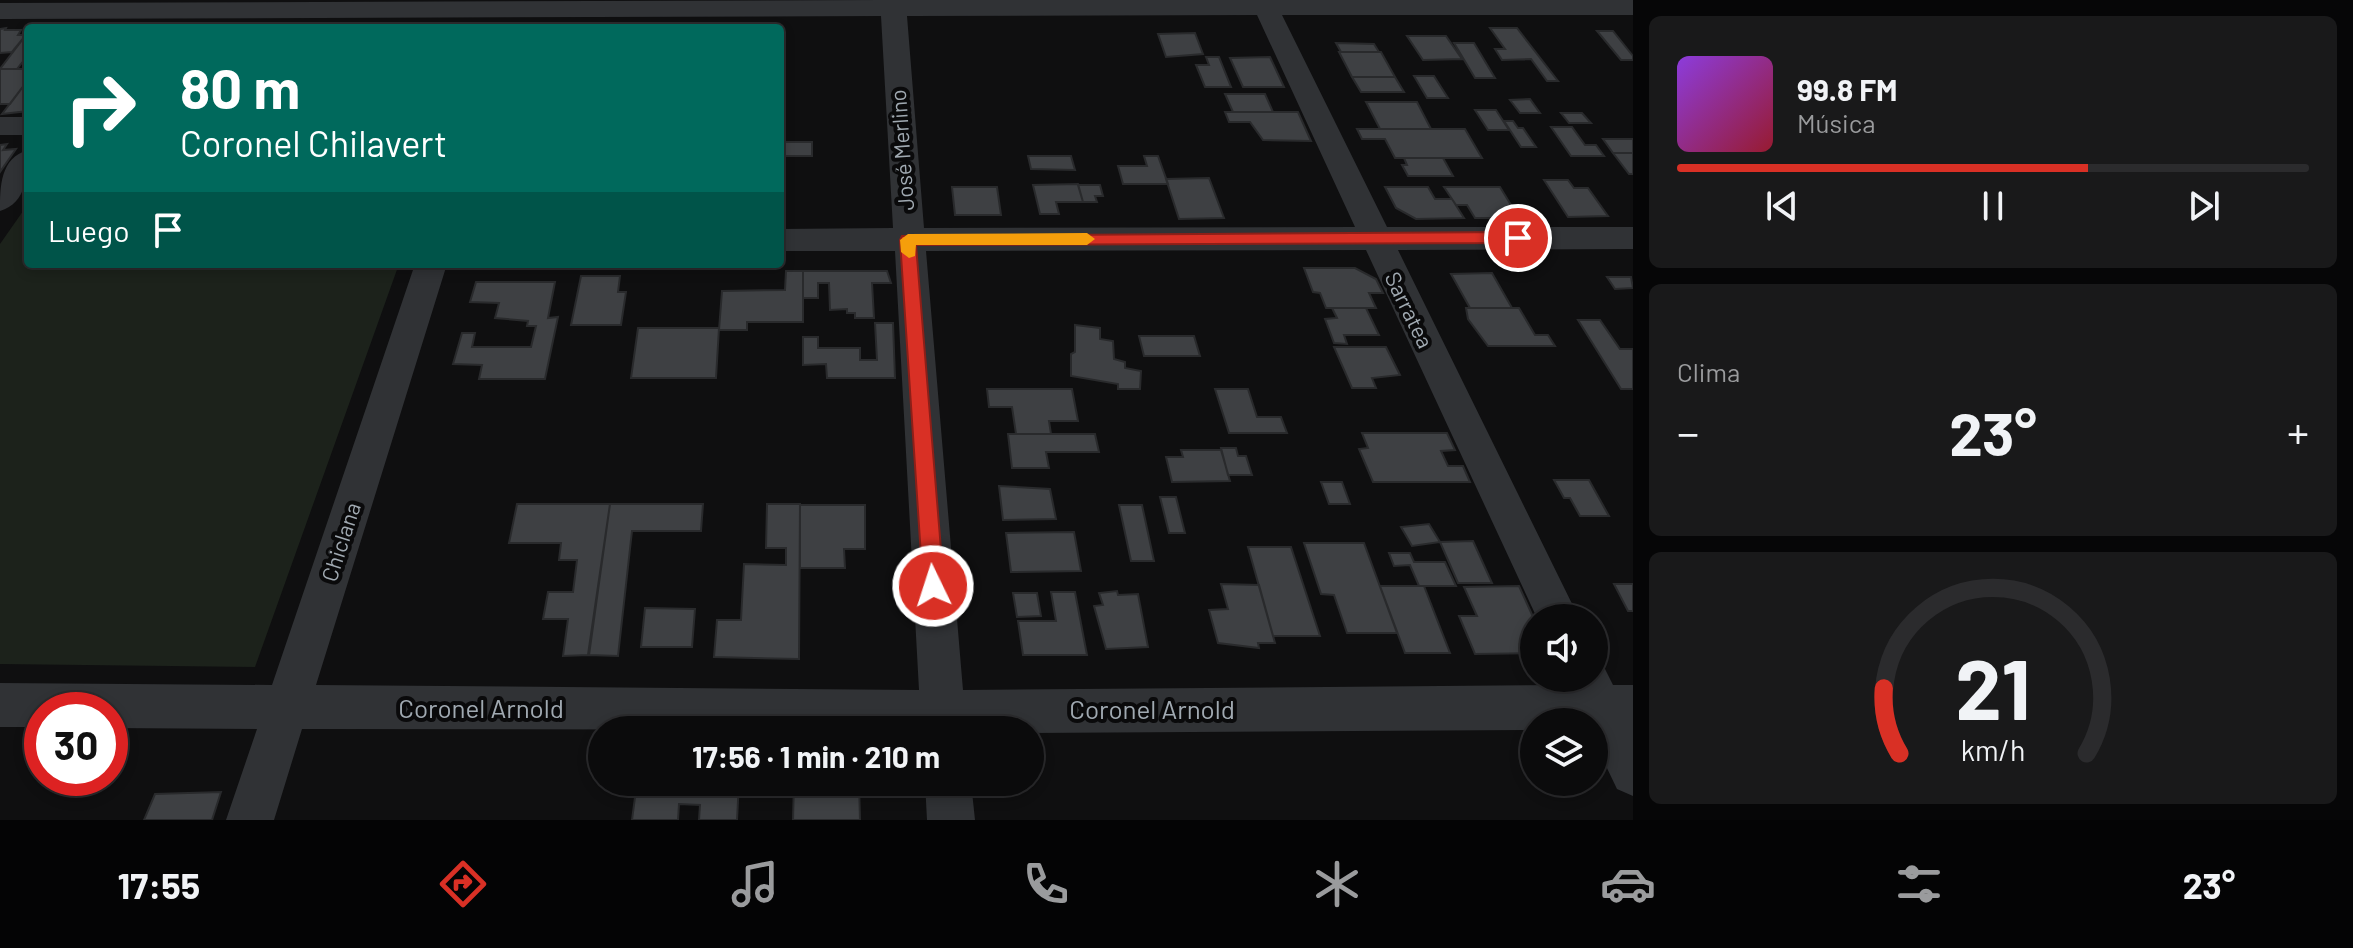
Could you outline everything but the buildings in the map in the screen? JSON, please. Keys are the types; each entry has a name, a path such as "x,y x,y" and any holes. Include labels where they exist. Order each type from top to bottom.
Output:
{"street":[{"path":"0,11 511,13 893,4 1633,7"},
{"name":"José Merlino","path":"893,4 944,716"},
{"name":"Sarratea","path":"1264,4 1551,604"},
{"path":"0,126 24,126"},
{"path":"0,200 24,166"},
{"path":"784,240 1633,238"},
{"name":"Chiclana","path":"250,820 430,268"},
{"path":"1607,698 1633,773"},
{"name":"Coronel Arnold","path":"1044,718 1607,698"},
{"name":"Coronel Arnold","path":"0,705 288,707 710,716"},
{"path":"949,796 951,820"}],"shaded area":[{"path":"24,210 24,268 398,268 255,667 0,664 0,244"}],"slow traffic":[{"path":"909,252 908,240 1087,239"}],"route":[{"path":"933,586 908,240 1518,238"}]}
